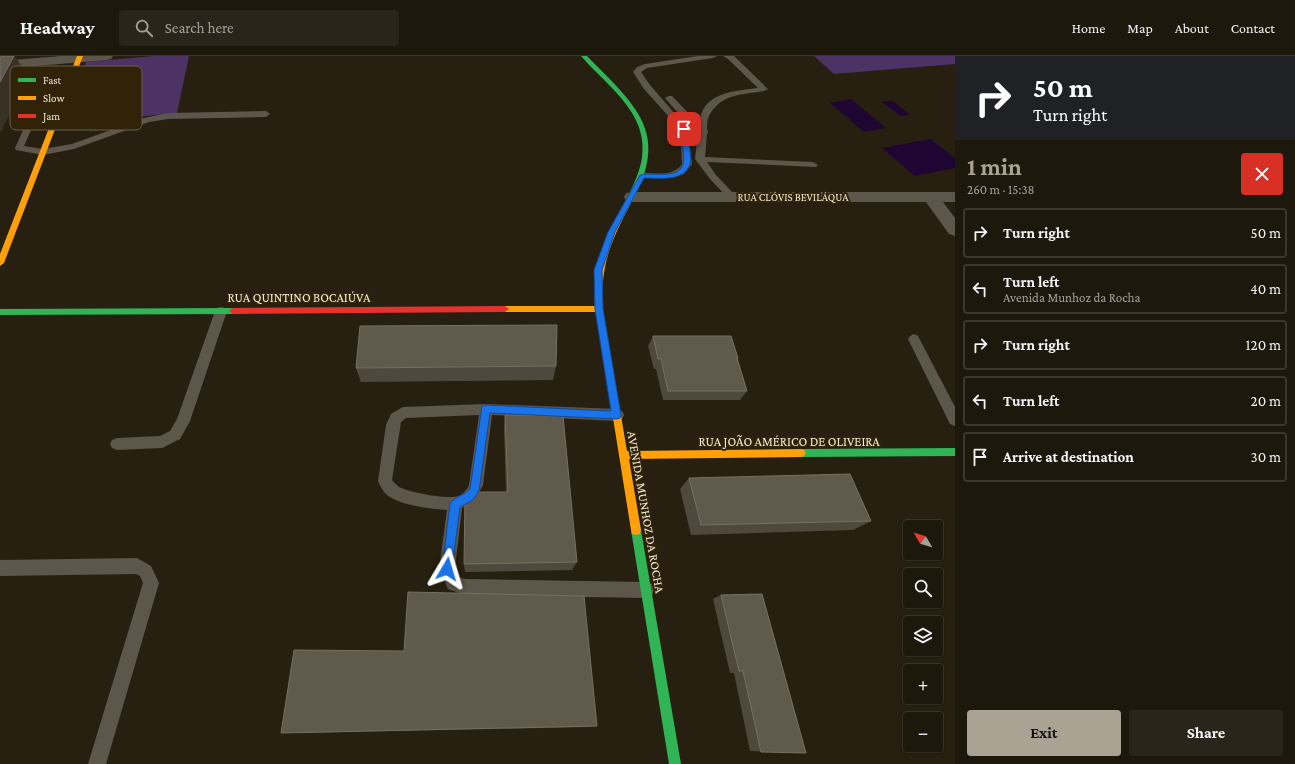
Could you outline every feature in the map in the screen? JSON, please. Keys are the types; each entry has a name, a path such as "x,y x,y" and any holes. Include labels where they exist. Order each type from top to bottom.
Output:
{"main road":[{"name":"AVENIDA MUNHOZ DA ROCHA","path":"584,56 624,98 640,120 647,147 646,162 642,176 632,198 612,232 604,250 598,270 599,309 675,764"},
{"path":"0,263 51,130"},
{"name":"RUA QUINTINO BOCAIÚVA","path":"0,312 599,309"},
{"name":"RUA JOÃO AMÉRICO DE OLIVEIRA","path":"623,455 955,452"}],"street":[{"path":"0,65 80,57 107,56"},
{"path":"931,197 955,230"},
{"name":"RUA CLÓVIS BEVILÁQUA","path":"632,198 955,197"}],"lane":[{"path":"684,129 647,87 637,72 645,66 713,56"},
{"path":"727,56 731,57 764,89 724,95 712,104 704,117 704,132 700,159 713,177 732,198"},
{"path":"669,98 689,120 704,132"},
{"path":"142,122 168,116 266,114"},
{"path":"642,176 670,176 681,172 687,164 684,129 689,120"},
{"path":"26,130 19,146 20,148 43,152 74,146 119,130"},
{"path":"700,159 813,165"},
{"path":"117,444 162,442 175,435 183,421 221,311"},
{"path":"914,339 955,420"},
{"path":"486,409 474,491 470,497 455,504 402,496 392,491 385,481 393,425 396,418 403,413 486,409 617,415"},
{"path":"455,504 447,569 454,583 465,587 646,590"},
{"path":"0,568 137,566 146,571 150,583 97,764"}],"shaded area":[{"path":"154,56 189,56 177,113 142,116 142,66 84,66 86,62"},
{"path":"814,56 955,56 955,64 834,74"},
{"path":"851,99 886,128 864,132 830,103"},
{"path":"893,101 910,115 900,116 882,102"},
{"path":"931,139 955,158 955,168 915,176 882,148"}],"building":[{"path":"14,56 0,82 0,57"},
{"path":"557,325 556,366 356,368 360,326"},
{"path":"653,336 731,336 747,391 668,391 661,359 658,359"},
{"path":"505,415 563,416 577,562 464,564 465,497 474,492 508,492"},
{"path":"850,474 871,521 701,525 689,478"},
{"path":"408,592 584,596 597,726 281,733 294,650 404,651"},
{"path":"762,594 806,753 761,752 743,671 739,671 721,595"}],"traffic: fast":[{"path":"584,56 618,91 641,122 645,139 645,158 639,180 626,207"},
{"path":"0,312 233,311"},
{"path":"801,453 955,452"},
{"path":"636,530 675,764"}],"traffic: slow":[{"path":"76,66 80,56"},
{"path":"0,263 51,130"},
{"path":"626,207 613,232 604,255 598,294 599,309 636,530"},
{"path":"505,309 599,309"},
{"path":"623,455 801,453"}],"traffic: jam":[{"path":"233,311 505,309"}],"route":[{"path":"447,569 455,504 470,497 476,485 486,409 617,415 599,309 597,290 598,270 604,250 612,232 632,198 642,176 670,176 681,172 687,164 684,129"}]}
